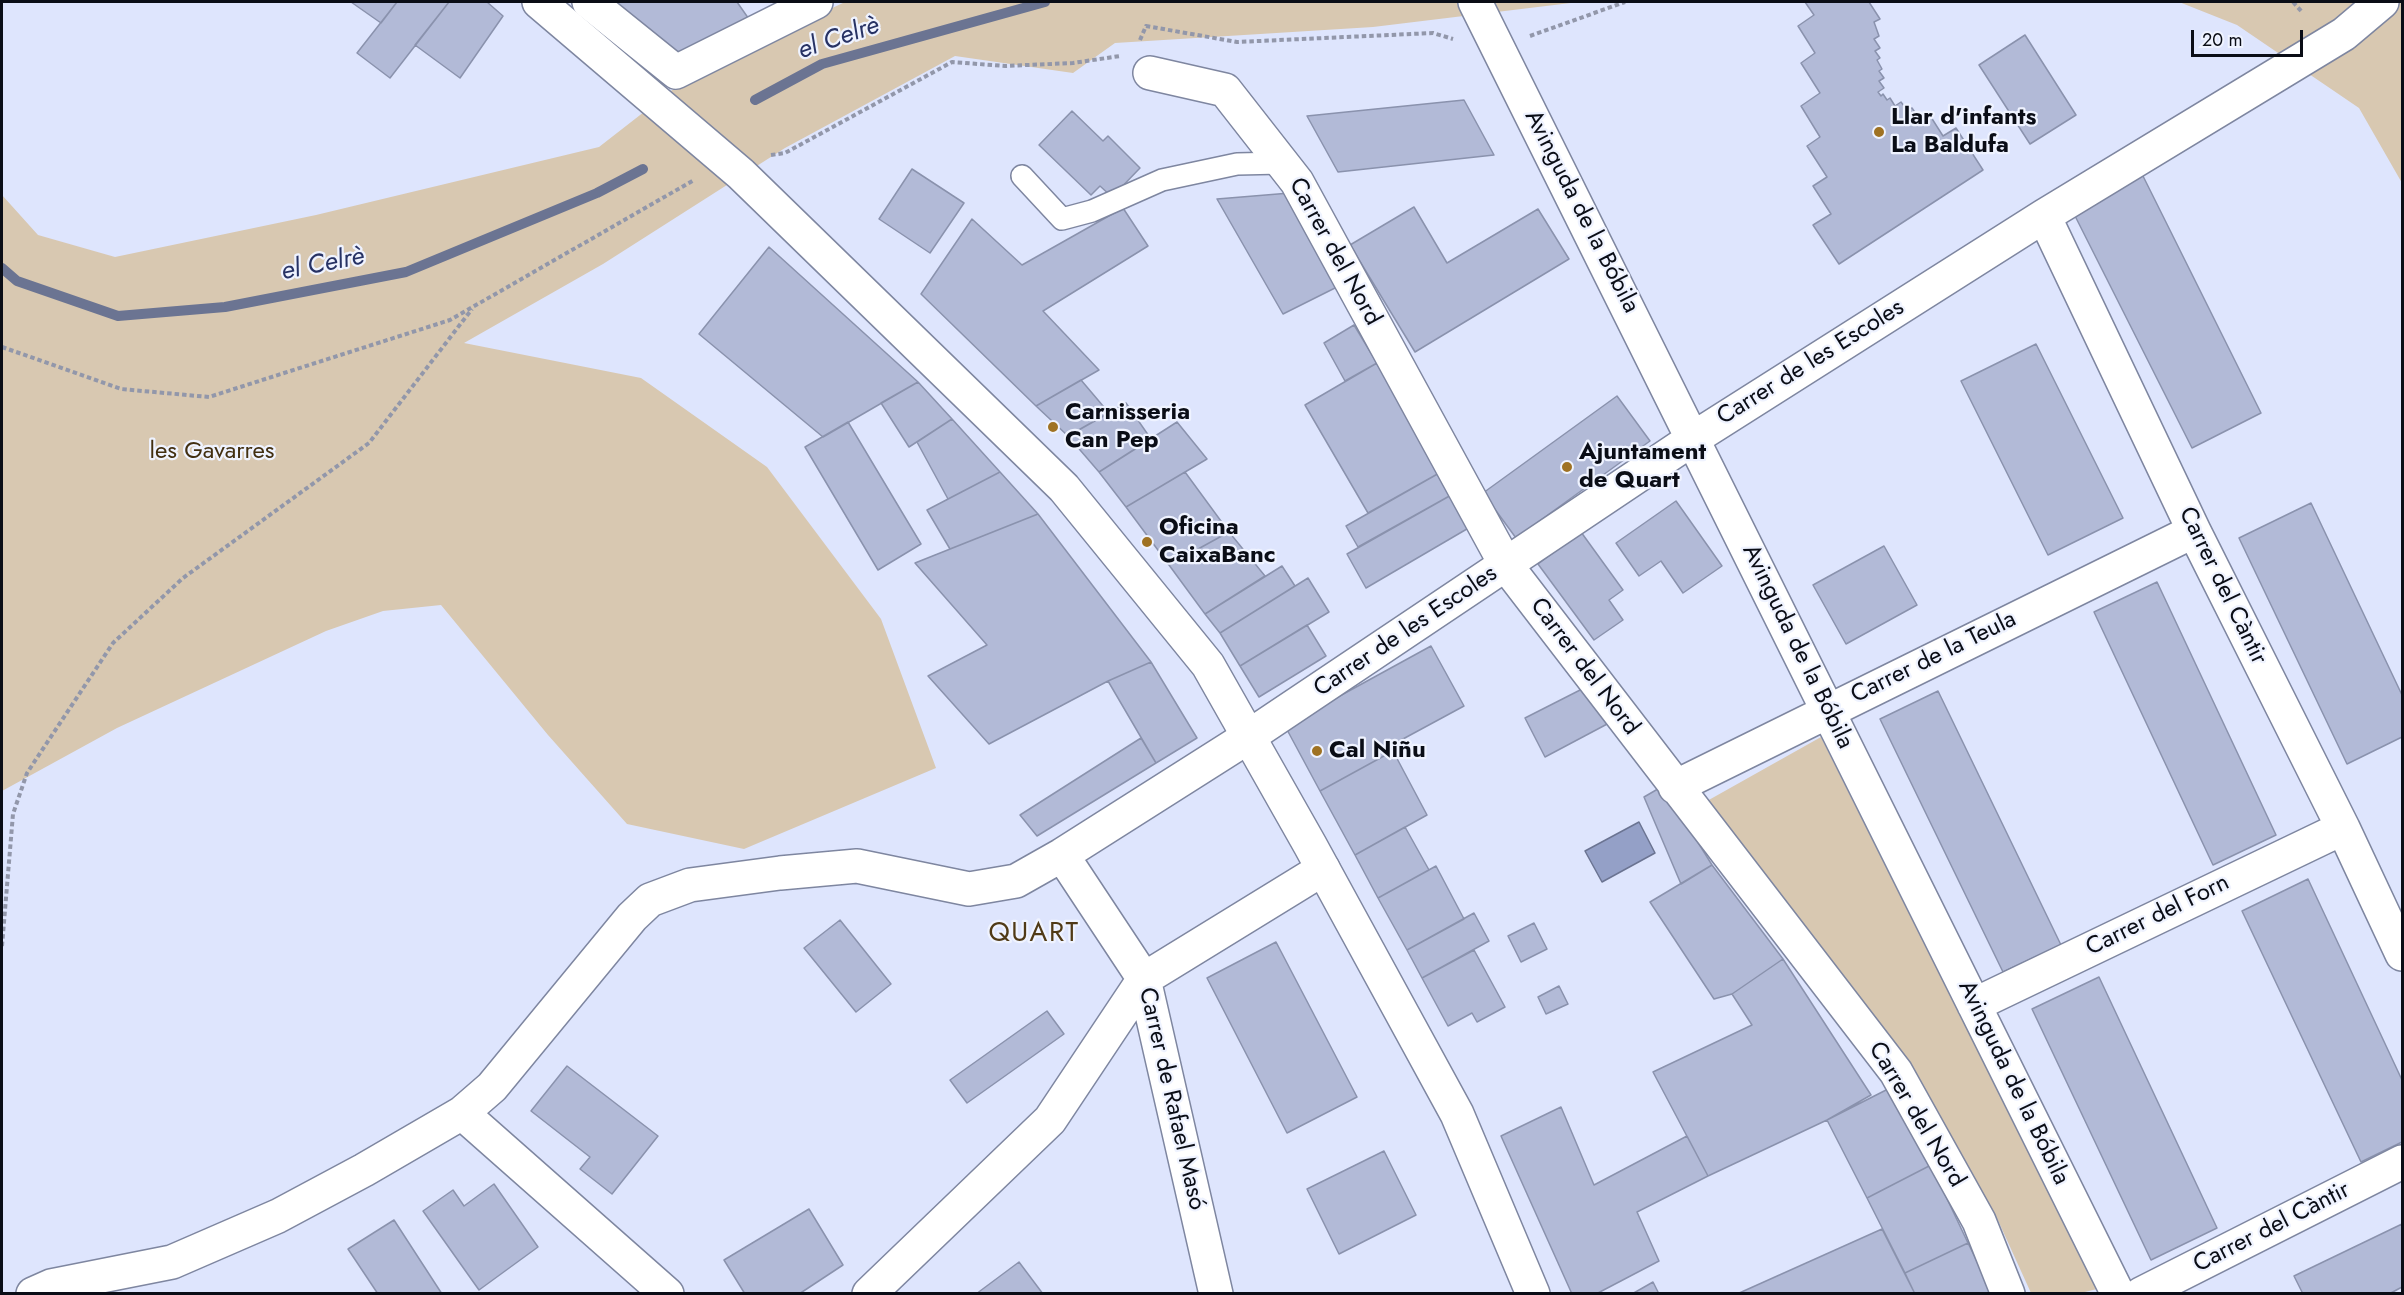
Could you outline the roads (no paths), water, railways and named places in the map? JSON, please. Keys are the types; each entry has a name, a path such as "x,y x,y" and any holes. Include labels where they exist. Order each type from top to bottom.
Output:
{"street":[{"path":"538,2 741,174 1064,488 1208,665 1457,1114 1533,1293"},
{"path":"589,2 676,72 816,2"},
{"name":"Avinguda de la Bóbila","path":"1475,2 2118,1293"},
{"name":"Carrer de les Escoles","path":"33,1293 51,1287 172,1262 278,1216 364,1170 462,1113 492,1087 632,917 650,900 690,885 857,866 969,889 1016,881 1062,855 1248,737 1694,438 2044,216 2344,34 2382,2"},
{"name":"Carrer del Nord","path":"1150,73 1225,90 1297,182 1506,565 1896,1072 1979,1221 2008,1293"},
{"name":"Carrer del Càntir","path":"2044,216 2194,531 2343,828 2403,954"},
{"name":"Carrer de la Teula","path":"1675,787 2194,531"},
{"name":"Carrer del Forn","path":"1974,1005 2343,828"},
{"name":"Carrer de Rafael Masó","path":"1062,855 1144,979 1216,1293"},
{"path":"869,1293 1050,1120 1144,979 1323,869"},
{"path":"462,1113 667,1293"},
{"name":"Carrer del Càntir","path":"2141,1293 2403,1162"}],"lane":[{"path":"1022,176 1062,219 1092,211 1162,180 1237,164 1282,163"}],"water":[{"path":"1639,822 1655,853 1602,882 1585,851"}],"waterway":[{"name":"el Celrè","path":"755,100 822,64 1045,2"},
{"name":"el Celrè","path":"2,268 17,281 118,316 225,307 406,272 597,193 643,169"}],"place":[{"name":"Llar d'infants La Baldufa","path":"1879,132"},
{"name":"Carnisseria Can Pep","path":"1053,427"},
{"name":"Ajuntament de Quart","path":"1567,467"},
{"name":"Oficina CaixaBanc","path":"1147,542"},
{"name":"Cal Niñu","path":"1317,751"}],"district":[{"name":"QUART","path":"1034,934"}],"park label":[{"name":"les Gavarres","path":"212,452"}]}
